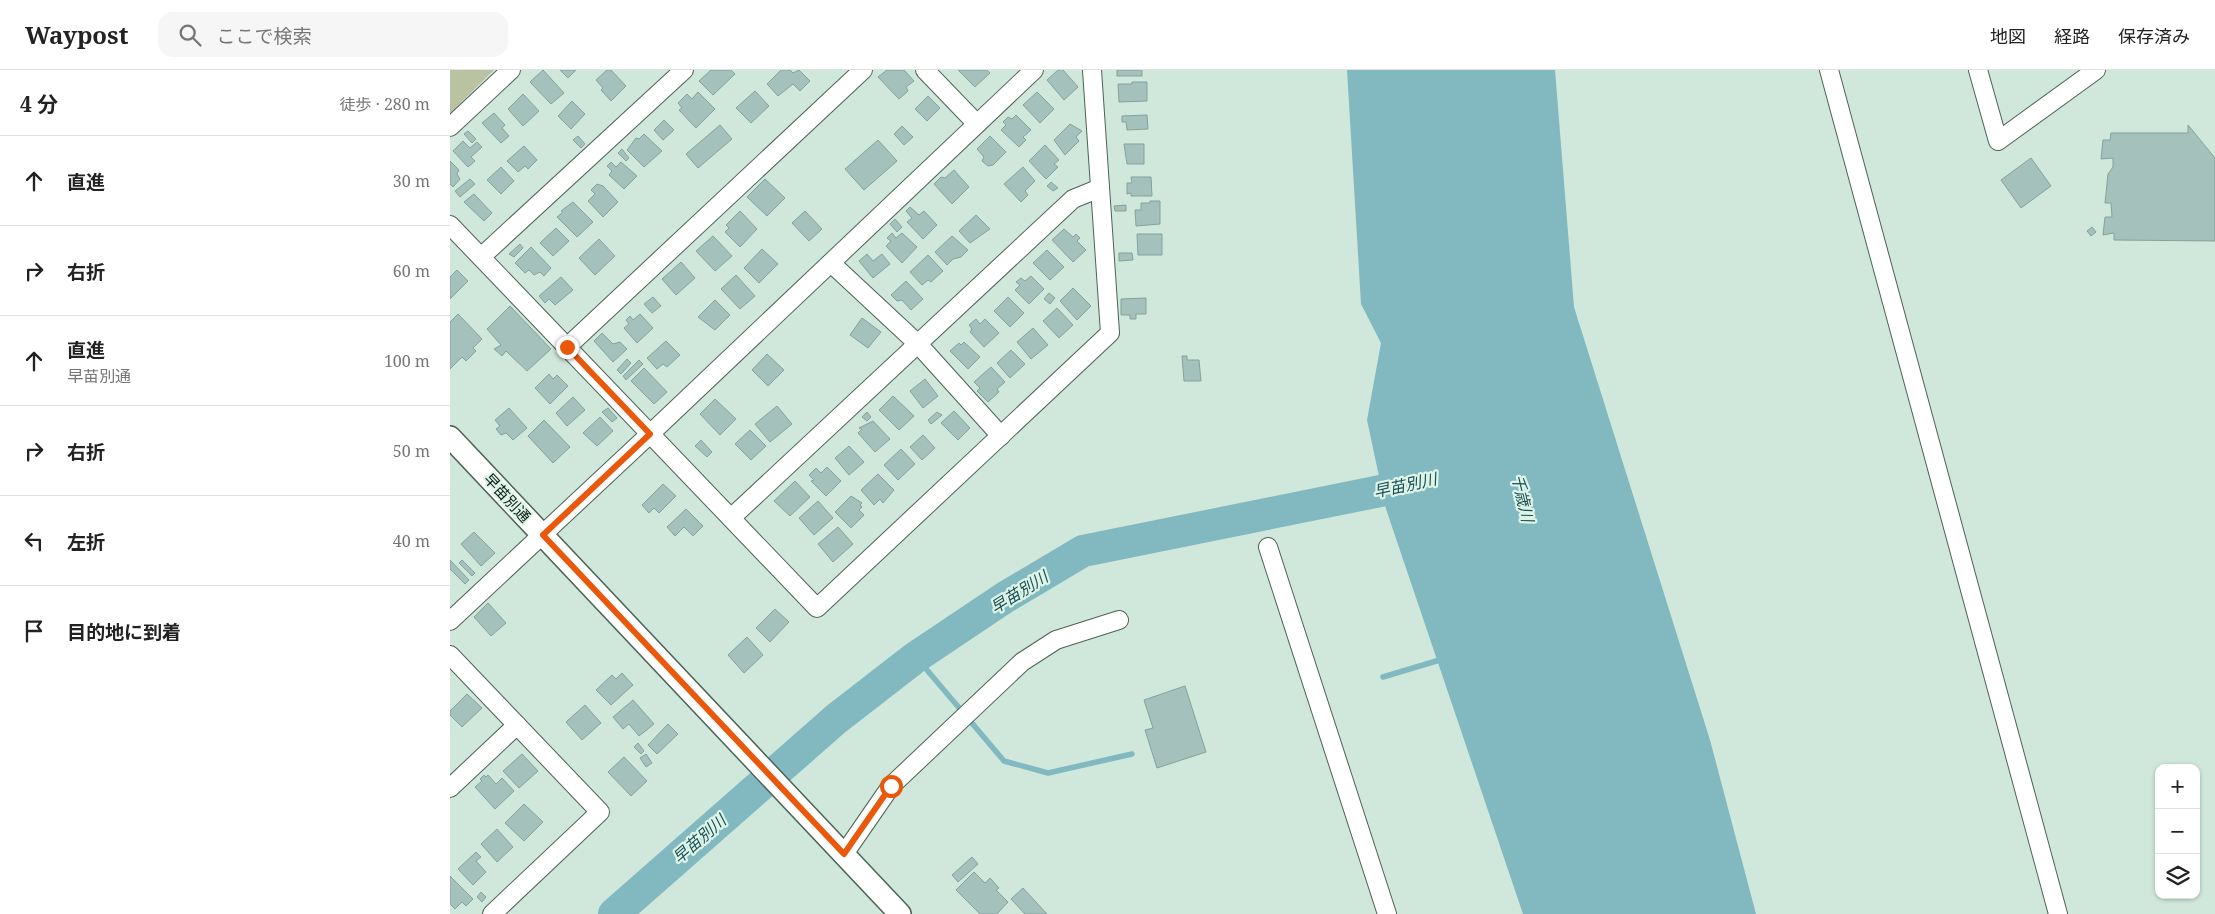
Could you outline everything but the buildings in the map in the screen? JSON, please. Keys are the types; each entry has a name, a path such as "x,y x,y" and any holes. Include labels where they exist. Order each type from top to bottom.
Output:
{"street":[{"path":"450,127 511,70"},
{"path":"482,258 684,70"},
{"path":"567,347 863,70"},
{"path":"925,70 976,124"},
{"path":"450,621 1034,70"},
{"path":"450,225 817,608 1110,333 1092,70"},
{"path":"1829,70 2058,914"},
{"path":"1978,70 1998,141 2096,70"},
{"path":"731,518 1073,199 1100,188"},
{"path":"831,263 918,344 1001,436"},
{"name":"早苗別通","path":"450,437 900,914"},
{"path":"1268,547 1387,914"},
{"path":"844,854 891,786 1022,662 1056,640 1118,620"},
{"path":"450,655 600,812 492,914"},
{"path":"450,788 517,725"}],"green space":[{"path":"450,70 494,70 450,113"}],"water":[{"name":"千歳川","path":"1347,70 1555,70 1574,307 1710,740 1756,914 1523,914 1386,509 1367,420 1381,343 1361,304"}],"waterway":[{"name":"早苗別川","path":"614,914 836,719 916,657 1004,598 1083,551 1425,482"},
{"path":"916,657 1004,761 1048,773 1132,754"},
{"path":"1383,677 1443,659"}],"route":[{"path":"567,347 650,434 543,535 844,854 891,786"}]}
